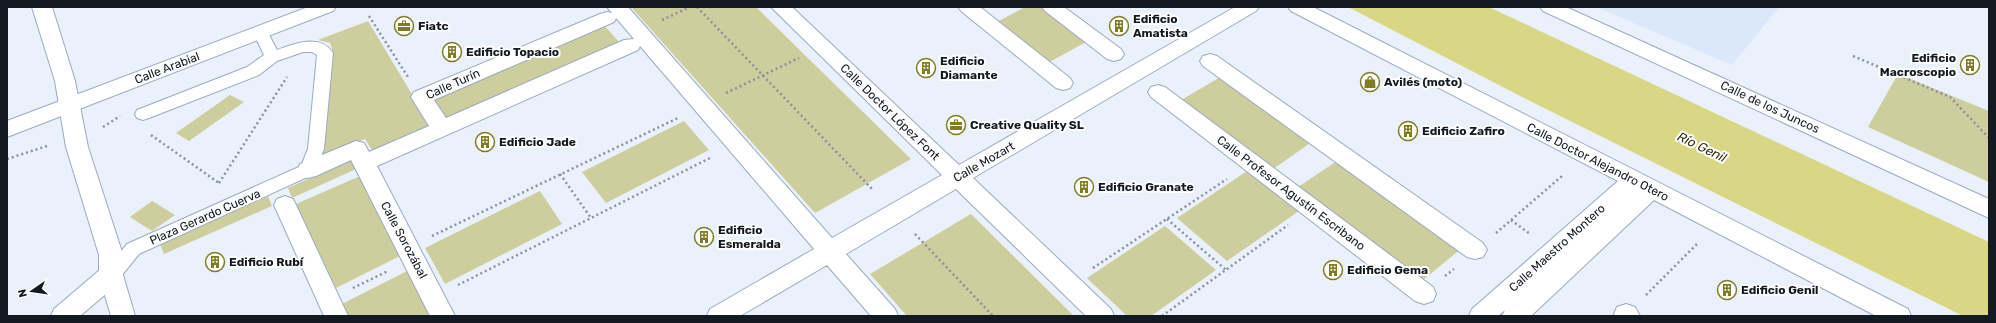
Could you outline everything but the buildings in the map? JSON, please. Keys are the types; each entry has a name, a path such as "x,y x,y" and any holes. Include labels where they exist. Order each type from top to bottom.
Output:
{"street":[{"path":"42,7 65,81 77,148 111,255 111,275 124,316"},
{"name":"Calle Arabial","path":"7,129 326,7"},
{"name":"Calle Doctor López Font","path":"781,7 1102,316"},
{"path":"968,7 1063,83"},
{"path":"1052,7 1114,54"},
{"name":"Calle Mozart","path":"719,316 1249,7"},
{"name":"Calle Doctor Alejandro Otero","path":"1298,7 1899,316"},
{"name":"Calle de los Juncos","path":"1556,8 1989,209"},
{"path":"612,12 798,214 886,316"},
{"name":"Calle Turín","path":"442,129 421,97 612,12"},
{"path":"308,170 356,149 364,163 631,45"},
{"path":"1210,61 1475,250"},
{"name":"Calle Profesor Agustín Escribano","path":"1158,92 1424,294"},
{"name":"Calle Sorozábal","path":"364,163 439,307"},
{"name":"Calle Maestro Montero","path":"1481,316 1643,184"},
{"name":"Calle Maestro Montero","path":"1514,316 1643,184"},
{"path":"285,205 332,308"},
{"name":"Plaza Gerardo Cuerva","path":"63,316 111,275"}],"lane":[{"path":"261,32 272,57"},
{"path":"143,114 252,71 272,57 302,47 315,47 325,53 316,149 308,170"},
{"name":"Plaza Gerardo Cuerva","path":"111,275 134,249 308,170"}],"path":[{"path":"657,22 690,7"},
{"path":"697,7 872,190"},
{"path":"369,16 421,97"},
{"path":"722,95 804,56"},
{"path":"1853,56 1950,97 1989,138"},
{"path":"215,189 291,71"},
{"path":"332,308 411,253 560,174 682,116"},
{"path":"144,131 219,183"},
{"path":"7,159 47,145 49,152"},
{"path":"439,307 591,218 716,155"},
{"path":"1091,269 1251,163"},
{"path":"560,174 591,218"},
{"path":"219,183 226,181"},
{"path":"1162,316 1311,209"},
{"path":"1167,219 1226,270"},
{"path":"1511,220 1536,238"},
{"path":"914,233 993,316"},
{"path":"1627,315 1700,241"}],"shaded area":[{"path":"1596,7 1779,7 1732,65"}],"green space":[{"path":"631,7 756,7 911,159 815,213"},
{"path":"1025,7 1041,7 1086,42 1046,64 995,23"},
{"path":"368,21 431,126 373,152 365,139 322,158 332,49 330,43 318,40"},
{"path":"602,23 620,43 445,121 430,97"},
{"path":"1898,74 1989,111 1989,182 1868,127"},
{"path":"1222,76 1313,141 1269,172 1178,102"},
{"path":"230,95 244,102 189,141 176,133"},
{"path":"684,121 709,150 606,203 582,172"},
{"path":"1340,159 1462,248 1418,284 1295,189"},
{"path":"350,160 356,169 292,198 288,188"},
{"path":"1247,171 1299,211 1227,261 1177,218"},
{"path":"360,176 402,255 336,288 296,204"},
{"path":"540,191 562,224 445,284 425,248"},
{"path":"268,196 272,206 164,254 160,244"},
{"path":"152,201 175,215 152,231 130,217"},
{"path":"971,214 1074,316 907,316 870,274"},
{"path":"1165,226 1216,270 1151,316 1127,316 1087,278"},
{"path":"409,270 434,316 348,316 342,304"}],"water":[{"name":"Río Genil","path":"1348,7 1489,7 1989,242 1989,316 1963,316 1532,102"}],"place":[{"name":"Fiatc","path":"404,26"},
{"name":"Edificio Amatista","path":"1119,26"},
{"name":"Edificio Topacio","path":"452,52"},
{"name":"Edificio Macroscopio","path":"1970,65"},
{"name":"Edificio Diamante","path":"926,68"},
{"name":"Avilés (moto)","path":"1370,82"},
{"name":"Creative Quality SL","path":"956,125"},
{"name":"Edificio Zafiro","path":"1408,131"},
{"name":"Edificio Jade","path":"485,142"},
{"name":"Edificio Granate","path":"1084,187"},
{"name":"Edificio Esmeralda","path":"704,237"},
{"name":"Edificio Rubí","path":"215,262"},
{"name":"Edificio Gema","path":"1333,270"},
{"name":"Edificio Genil","path":"1727,290"}]}
